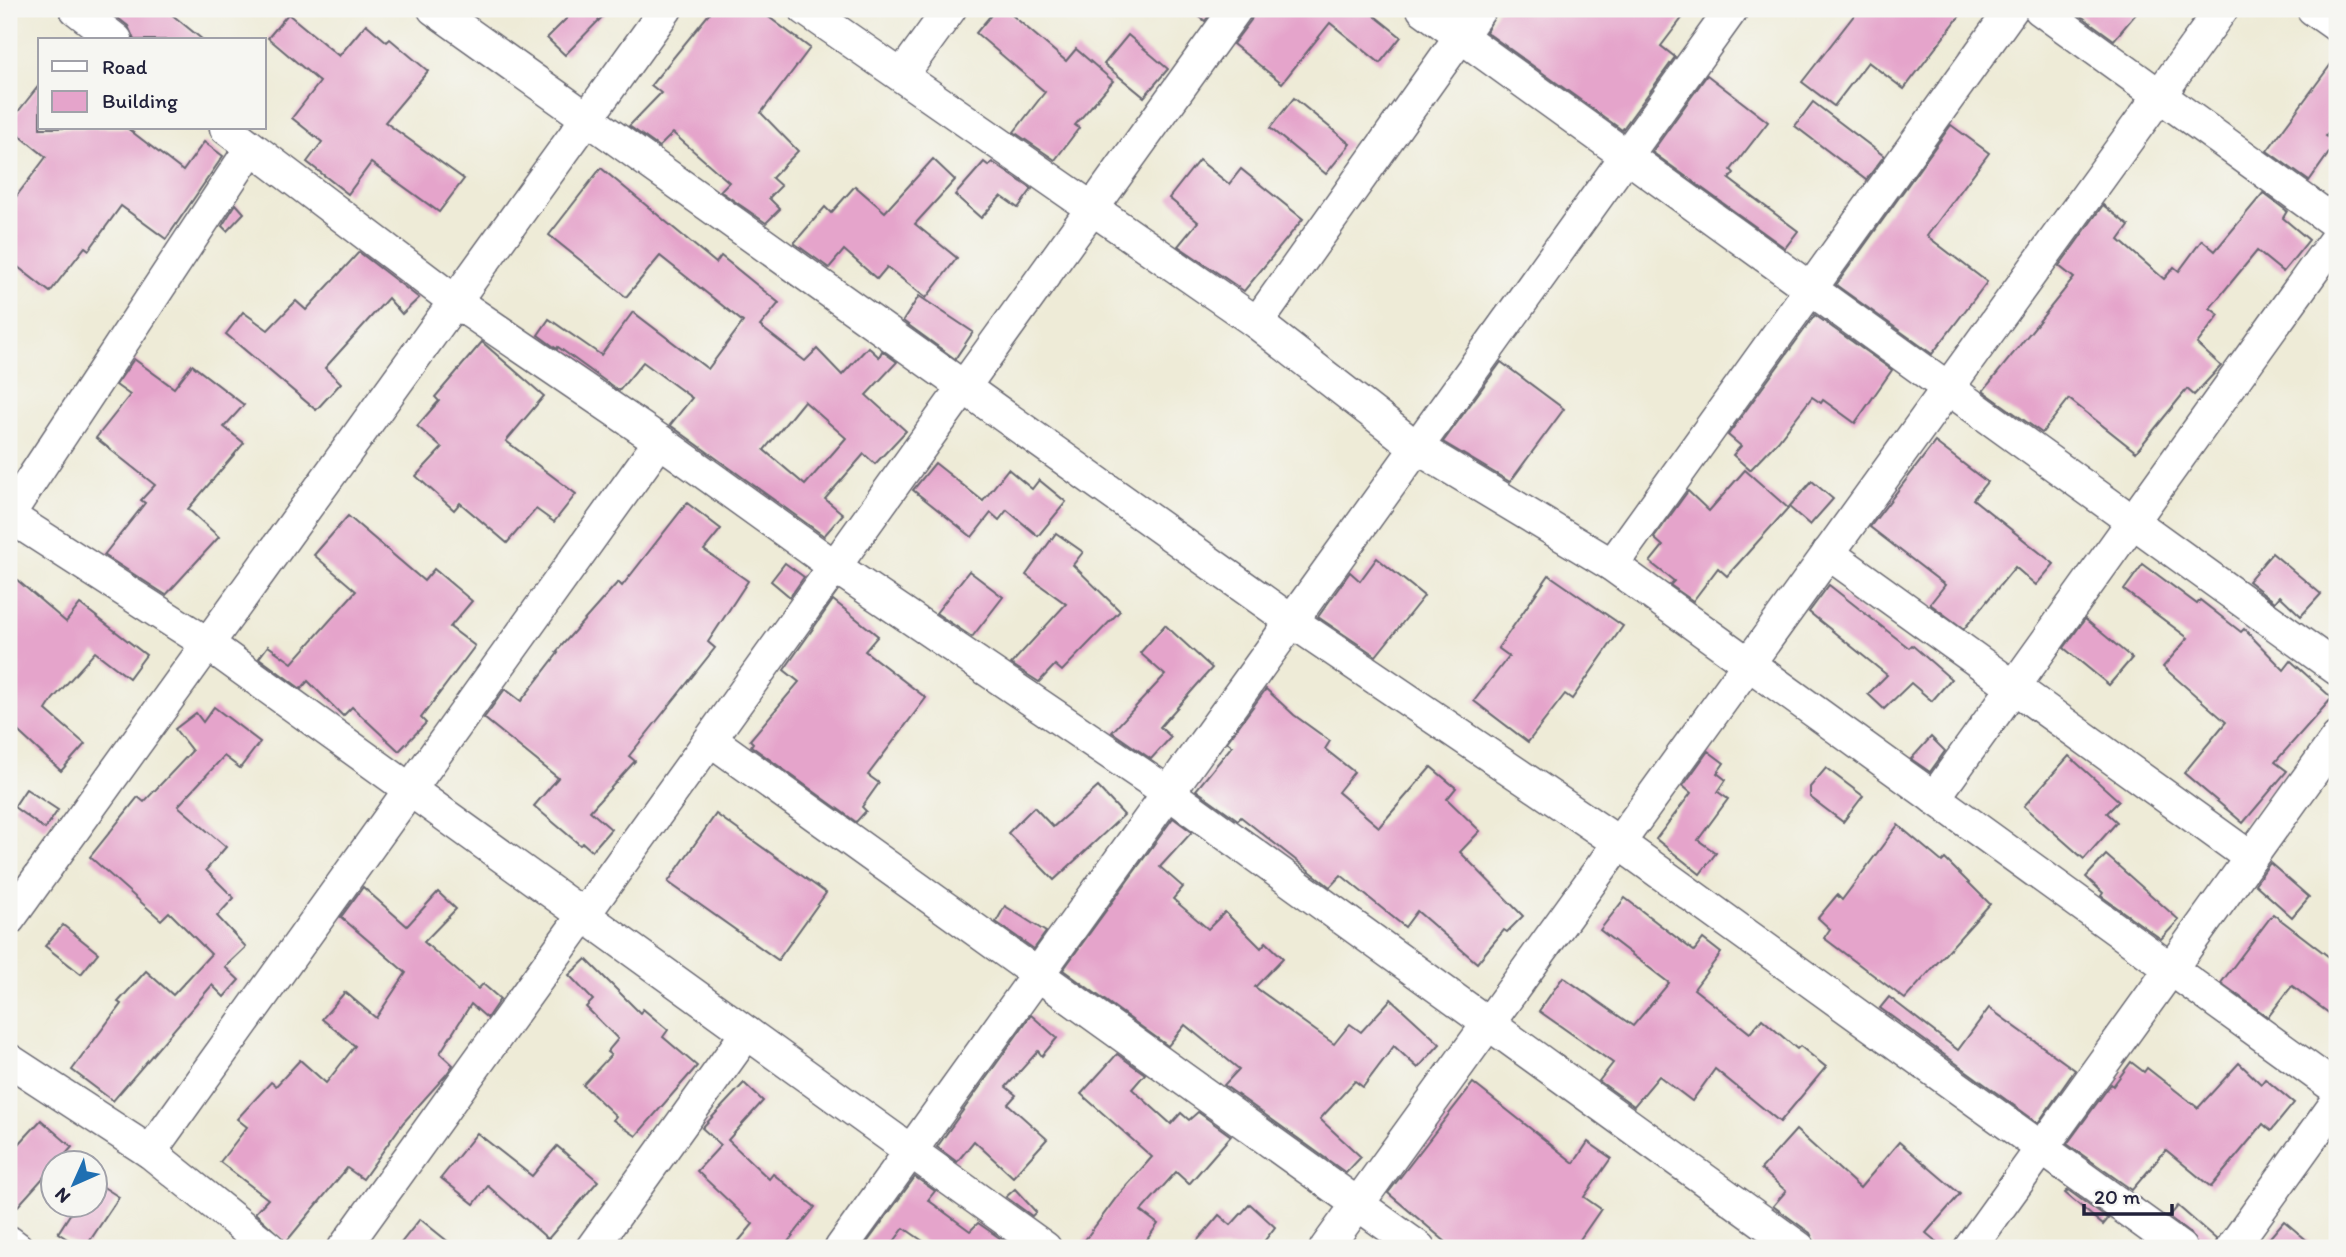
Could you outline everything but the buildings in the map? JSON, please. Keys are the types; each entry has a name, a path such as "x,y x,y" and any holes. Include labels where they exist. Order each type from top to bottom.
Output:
{"street":[{"path":"76,9 113,38"},
{"path":"435,9 1290,620 1619,843 2180,1248"},
{"path":"9,919 453,300 666,9"},
{"path":"805,9 902,75 1090,211 1257,323 1416,447 1612,565 2337,1088"},
{"path":"902,75 950,9"},
{"path":"344,1248 1236,9"},
{"path":"1423,9 2337,669"},
{"path":"1257,323 1480,9"},
{"path":"841,1248 1169,793 1290,620 1732,9"},
{"path":"1612,565 2012,9"},
{"path":"2040,9 2337,224"},
{"path":"1326,1248 2222,9"},
{"path":"2313,9 2337,26"},
{"path":"228,130 453,300 660,441 834,566 1169,793 1799,1248"},
{"path":"251,148 9,515 208,644 1045,1248"},
{"path":"1934,798 2337,237"},
{"path":"150,1152 660,441"},
{"path":"1828,553 2251,858"},
{"path":"1970,1248 2337,738"},
{"path":"711,740 1419,1248"},
{"path":"592,1248 747,1033"},
{"path":"9,1060 150,1152 269,1248"},
{"path":"2232,1248 2337,1102"},
{"path":"9,1242 17,1248"}]}
